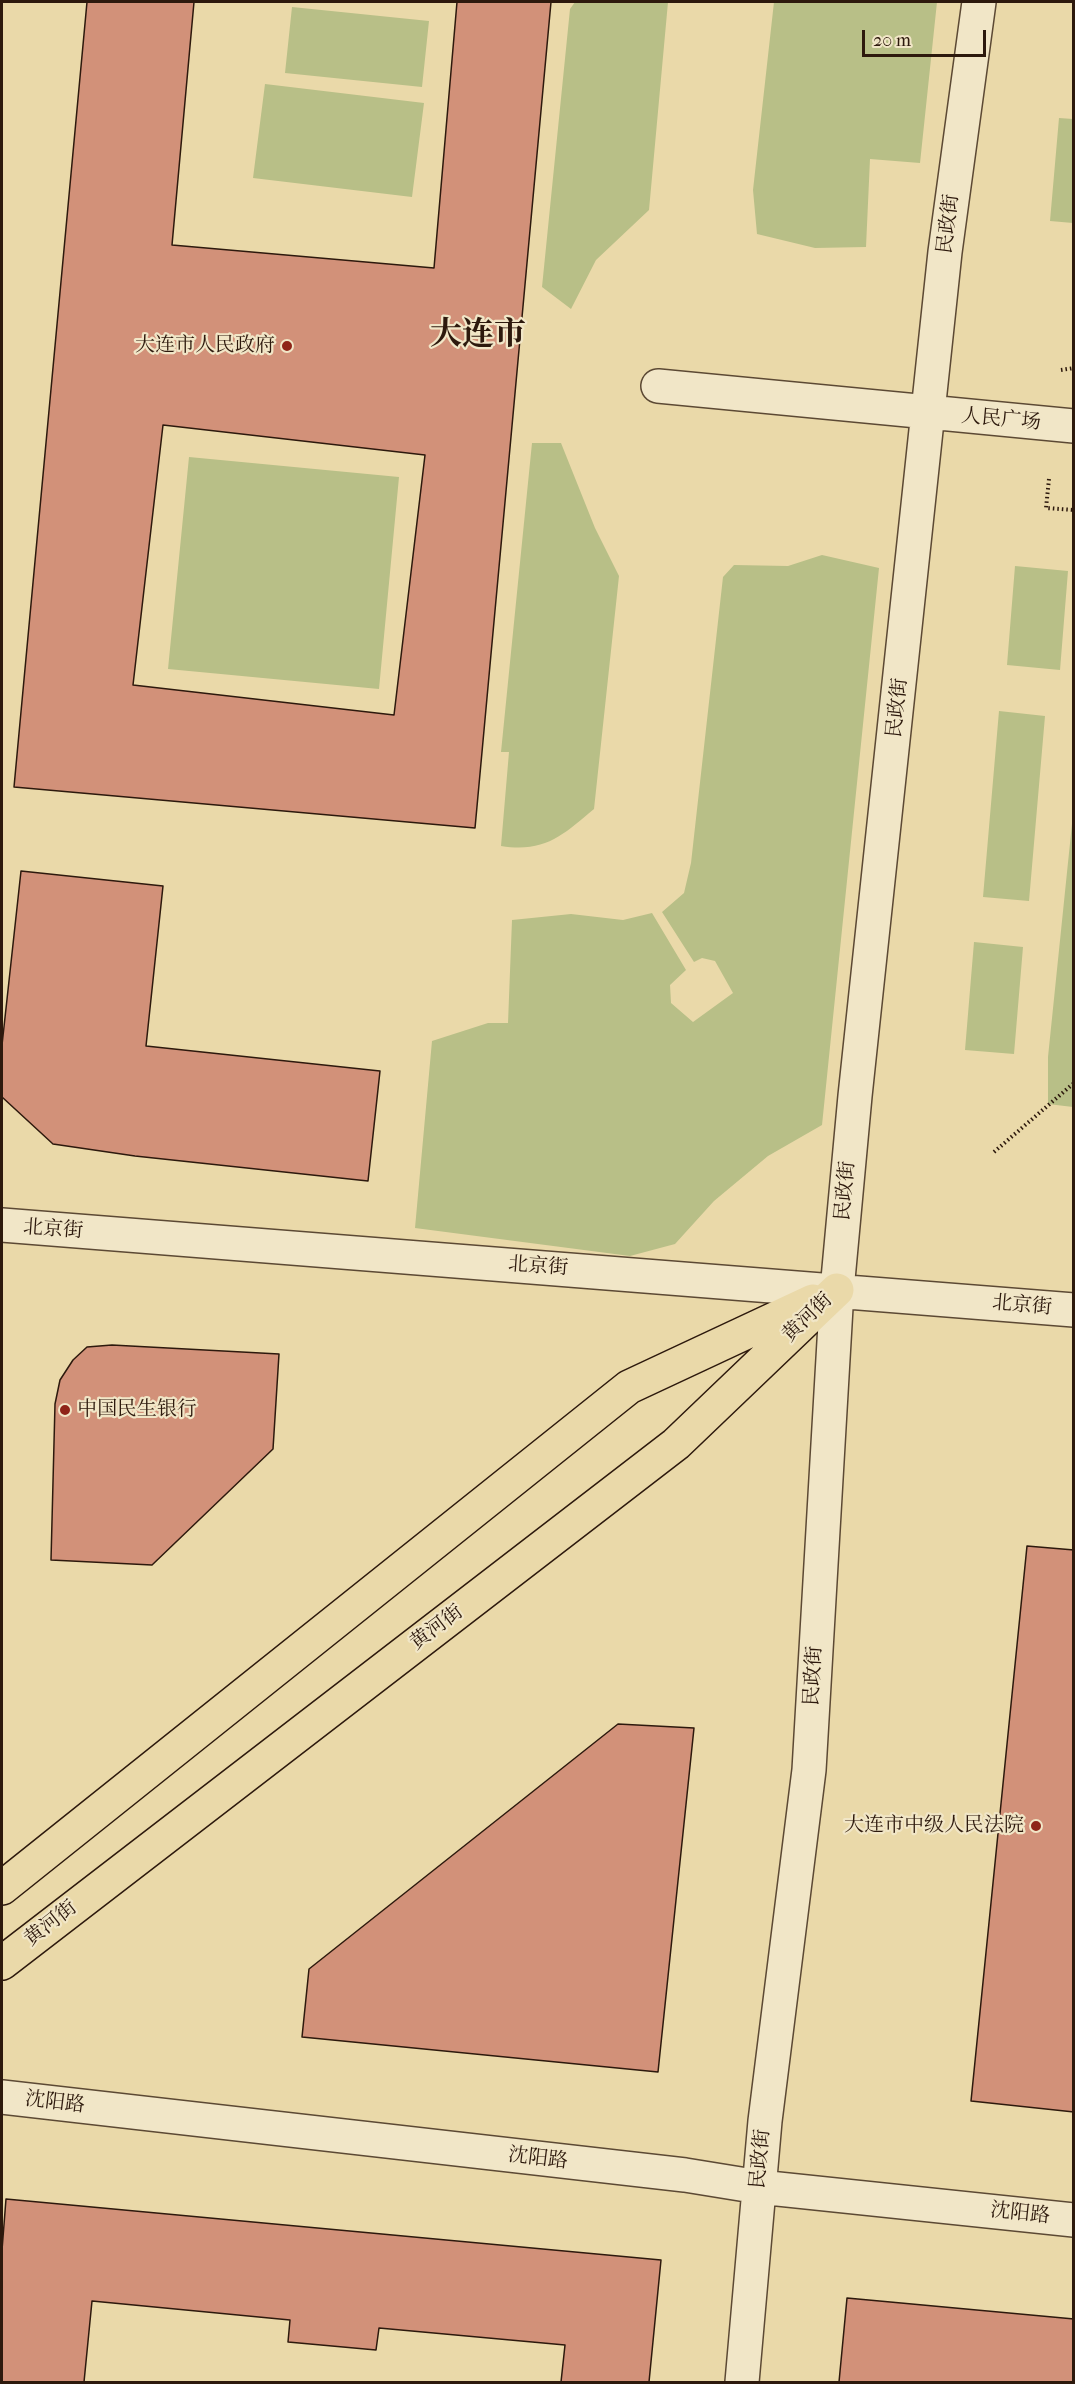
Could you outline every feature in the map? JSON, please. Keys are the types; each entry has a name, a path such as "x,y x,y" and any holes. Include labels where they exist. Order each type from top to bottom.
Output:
{"main road":[{"name":"黄河街","path":"2,1888 629,1387 837,1290"},
{"name":"黄河街","path":"2,1963 676,1444 837,1290"}],"street":[{"name":"民政街","path":"742,2382 759,2187 809,1770 837,1290 945,252 979,2"},
{"name":"人民广场","path":"658,387 1074,426"},
{"name":"北京街","path":"2,1226 1074,1310"},
{"name":"沈阳路","path":"2,2097 685,2175 759,2187 1074,2220"}],"path":[{"path":"1061,370 1074,368"},
{"path":"1049,479 1046,508 1074,510"},
{"path":"994,1152 1074,1083"}],"green space":[{"path":"575,2 668,2 649,210 596,260 571,309 542,287 570,9"},
{"path":"774,2 937,2 920,163 870,159 866,247 815,248 757,234 753,190"},
{"path":"292,7 429,21 422,87 285,73"},
{"path":"265,84 424,103 412,197 253,178"},
{"path":"1059,118 1073,119 1073,223 1050,221"},
{"path":"532,443 561,443 595,528 619,576 594,809 573,827 552,840 530,847 516,847 501,846 509,752 501,752"},
{"path":"189,457 399,477 379,689 168,669"},
{"path":"822,555 879,568 822,1125 768,1156 714,1201 675,1244 630,1256 415,1228 432,1041 488,1023 508,1023 512,920 571,914 623,920 652,913 686,970 670,985 671,1003 693,1022 733,993 715,961 702,958 694,962 662,912 684,893 691,863 723,577 734,565 788,566"},
{"path":"1015,566 1068,571 1060,670 1007,665"},
{"path":"999,711 1045,716 1029,901 983,897"},
{"path":"1073,814 1073,1107 1048,1104 1048,1057"},
{"path":"974,942 1023,947 1014,1054 965,1050"}],"building":[{"name":"大连市人民政府","path":"87,2 194,2 172,245 434,268 457,2 551,2 475,828 14,787","holes":["163,425 425,455 394,715 133,685"]},
{"path":"21,871 163,886 146,1046 380,1071 368,1181 135,1156 53,1144 2,1097 2,1045"},
{"path":"112,1345 279,1354 273,1449 152,1565 51,1560 55,1404 60,1380 73,1360 87,1347"},
{"name":"大连市中级人民法院","path":"1027,1546 1074,1550 1074,2112 971,2101"},
{"path":"618,1724 694,1728 658,2072 302,2037 309,1969"},
{"path":"6,2199 661,2260 649,2382 561,2382 565,2345 379,2328 376,2350 288,2342 290,2320 92,2301 84,2382 2,2382 2,2250"},
{"path":"847,2298 1074,2319 1074,2382 839,2382"}],"place":[{"name":"大连市人民政府","path":"287,346"},
{"name":"中国民生银行","path":"65,1410"},
{"name":"大连市中级人民法院","path":"1036,1826"}],"district":[{"name":"大连市","path":"478,336"}]}
